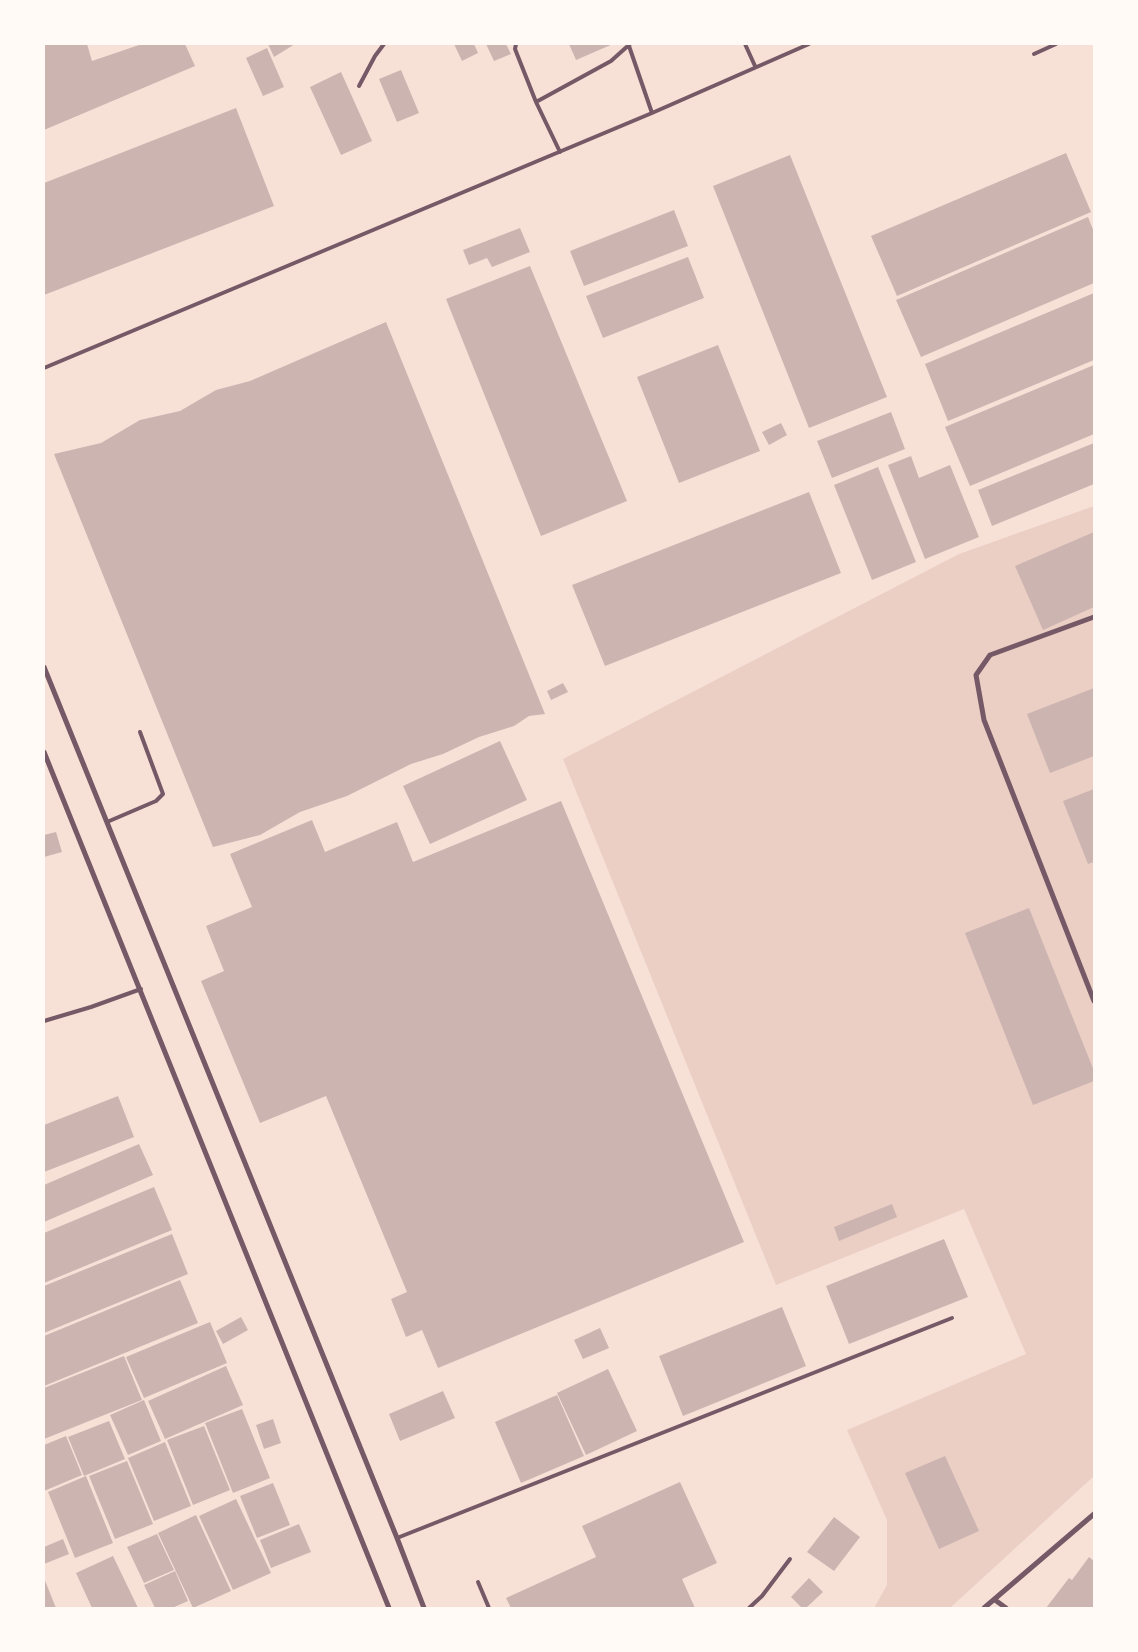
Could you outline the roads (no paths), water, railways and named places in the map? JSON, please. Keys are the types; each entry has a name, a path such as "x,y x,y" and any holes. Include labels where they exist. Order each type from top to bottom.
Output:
{"street":[{"path":"1094,617 990,655 976,675 984,720 1094,1001"},
{"path":"44,667 424,1608"},
{"path":"44,752 389,1608"},
{"path":"984,1608 1094,1514"},
{"path":"994,1600 1006,1608"}],"lane":[{"path":"359,86 375,56 384,44"},
{"path":"516,44 515,49 536,102 560,152"},
{"path":"745,44 755,66"},
{"path":"44,368 560,152 809,44"},
{"path":"1034,54 1056,44"},
{"path":"536,102 611,61 630,45 652,112"},
{"path":"107,822 156,801 163,794 140,732"},
{"path":"44,1021 92,1007 141,989"},
{"path":"397,1538 952,1318"},
{"path":"749,1608 762,1596 790,1559"},
{"path":"478,1582 489,1608"}]}
